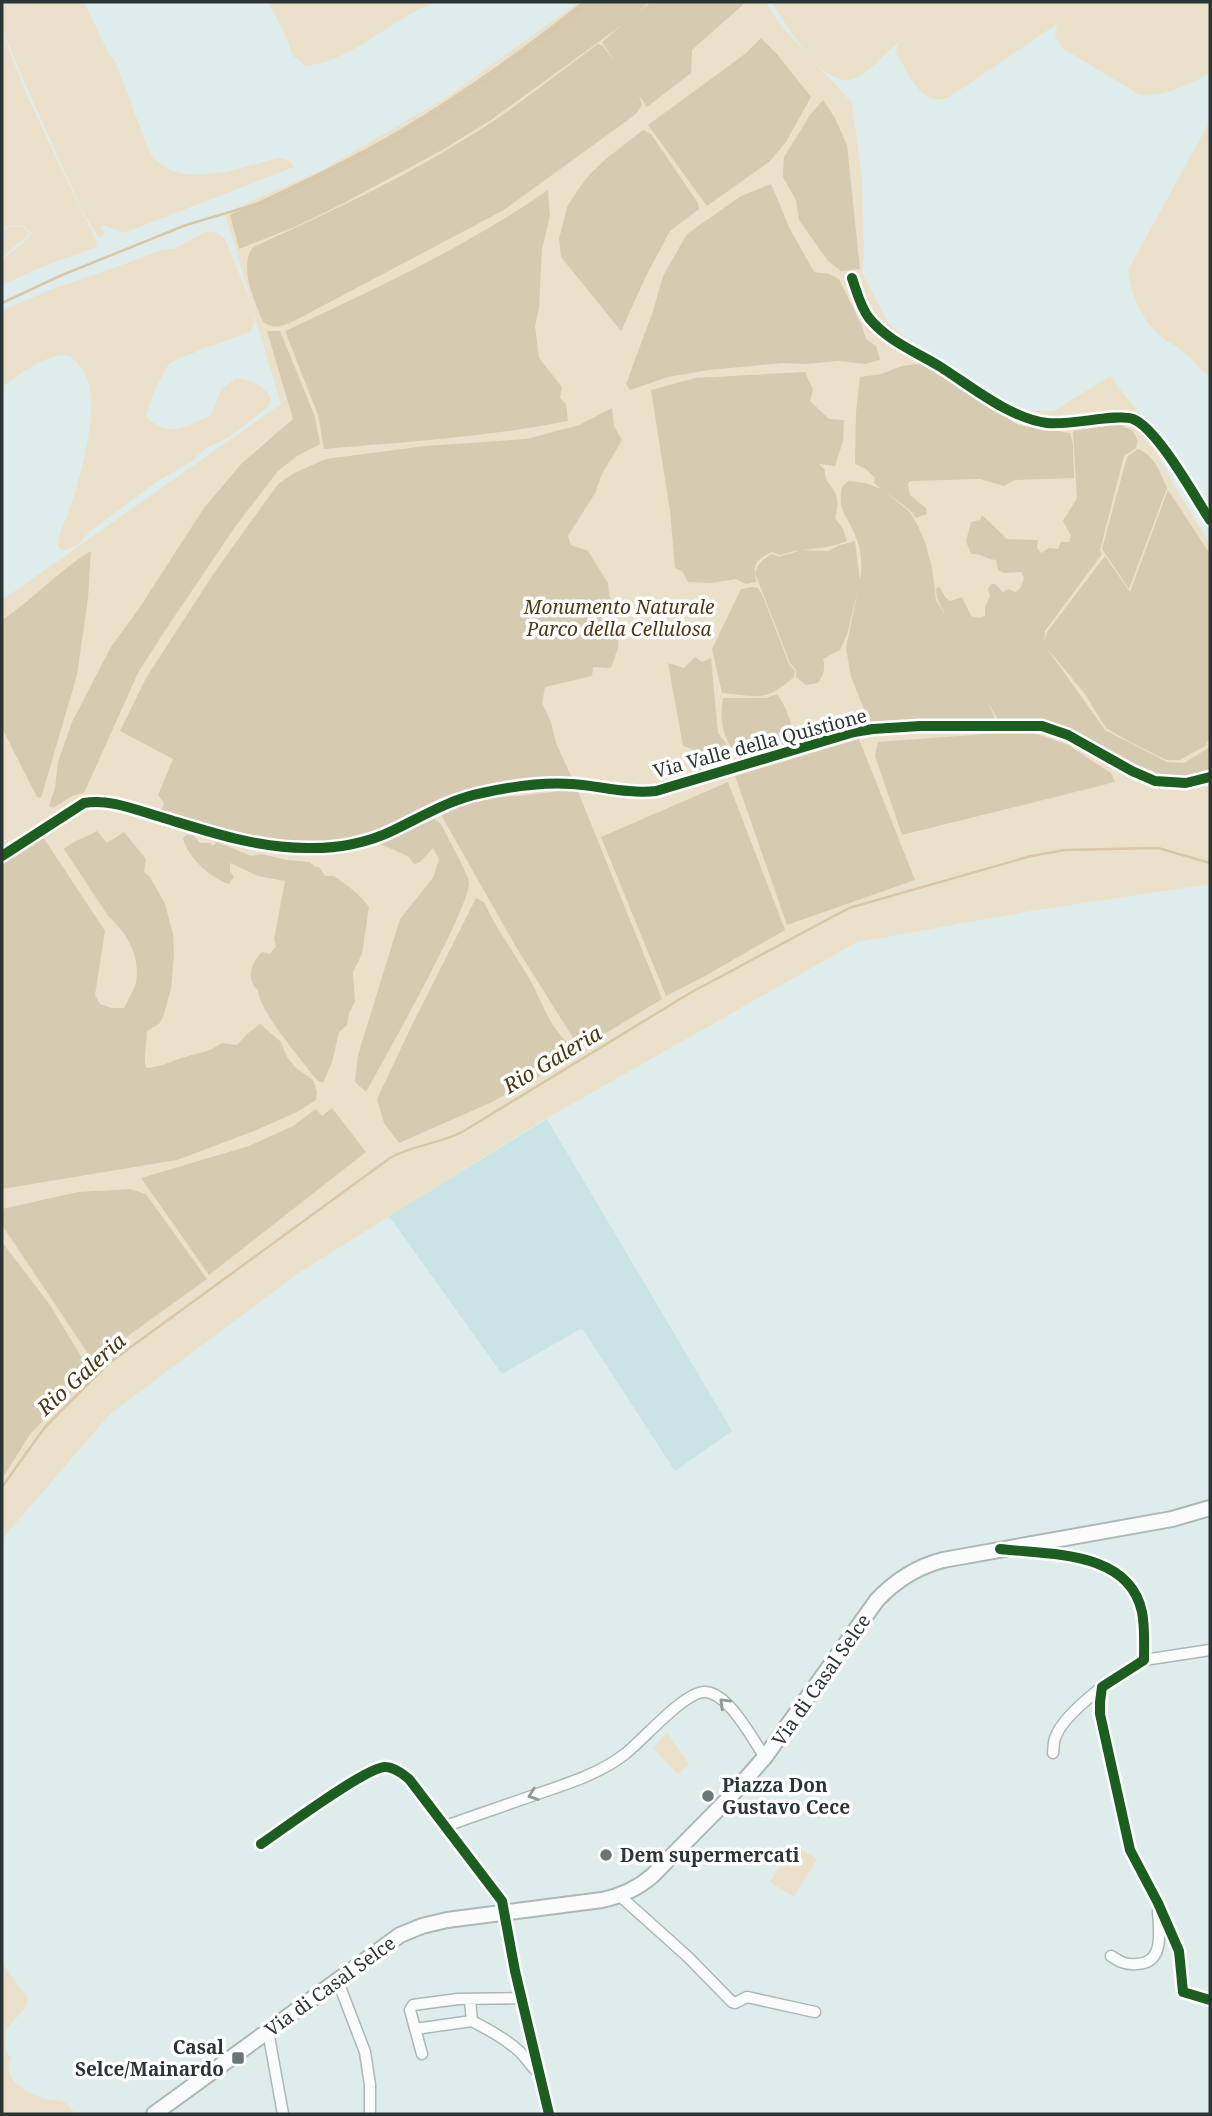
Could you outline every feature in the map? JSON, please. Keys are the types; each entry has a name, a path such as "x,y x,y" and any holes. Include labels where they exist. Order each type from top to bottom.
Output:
{"main road":[{"name":"Via di Casal Selce","path":"154,2114 393,1939 414,1929 447,1920 596,1901 620,1896 639,1886 729,1798 765,1757 873,1606 889,1588 910,1572 926,1565 1000,1549 1172,1519 1210,1508"}],"street":[{"path":"852,278 866,314 883,332 1010,410 1031,420 1055,424 1118,418 1139,422 1159,442 1210,520"},
{"name":"Via Valle della Quistione","path":"2,856 84,803 108,803 252,844 286,848 326,848 358,842 392,831 442,806 481,793 571,784 627,792 656,791 841,736 888,727 1041,726 1059,731 1132,771 1156,781 1174,784 1210,777"},
{"path":"1000,1549 1092,1561 1121,1575 1133,1590 1142,1611 1144,1660"},
{"path":"1053,1753 1058,1731 1102,1687 1144,1660 1210,1650"},
{"path":"1102,1687 1100,1714 1130,1850 1180,1953 1183,1993 1210,2000"},
{"path":"446,1826 558,1787 602,1768 625,1754 689,1697 701,1692 714,1694 726,1703 765,1757"},
{"path":"261,1844 352,1783 383,1767 398,1771 409,1779 501,1899 549,2114"},
{"path":"620,1896 688,1957 732,2002 736,2003 747,1997 815,2012"},
{"path":"1111,1956 1129,1964 1144,1964 1152,1960 1159,1942 1158,1903"},
{"path":"337,1979 365,2052 370,2085 370,2114"},
{"path":"422,2054 410,2010 413,2005 458,1999 521,1998"},
{"path":"470,2000 472,2021"},
{"path":"415,2029 472,2021 502,2038 540,2074"},
{"path":"268,2031 284,2114"}],"shaded area":[{"path":"582,2 649,2 638,12 651,2 746,2 692,50 691,73 647,107 639,95 642,105 636,114 504,210 294,321 275,327 263,322 247,274 249,255 253,247 370,192 454,146 511,109 598,44 603,46 615,62 602,42 622,25 491,120 444,149 295,227 239,249 230,215 352,156 397,131 452,97"},
{"path":"761,38 811,97 786,142 769,162 707,206 648,125 745,54"},
{"path":"823,100 835,118 847,145 860,269 841,271 828,261 799,220 796,200 783,177 784,157 810,115"},
{"path":"643,130 651,134 698,203 699,209 670,231 621,331 561,257 559,239 567,207 590,174"},
{"path":"771,184 790,229 814,272 829,274 839,279 866,339 876,346 880,360 865,364 838,361 783,363 709,370 668,377 630,390 626,384 663,276 687,234 741,196"},
{"path":"548,190 550,216 542,249 539,308 535,326 539,358 562,387 560,398 566,404 568,421 477,435 324,449 318,415 285,331 452,249"},
{"path":"267,331 280,331 315,417 320,444 297,456 278,471 235,527 138,673 84,793 72,796 53,808 49,806 55,788 58,762 72,722 111,647 204,508 242,463 293,419"},
{"path":"925,363 1018,425 1070,433 1074,478 1015,480 1004,486 980,479 910,481 910,495 926,508 927,514 916,518 910,510 884,491 910,512 918,526 932,568 936,600 946,616 937,598 936,589 939,586 950,601 962,597 971,616 979,618 985,616 991,584 995,584 1003,592 1008,589 1016,592 1024,578 1021,572 1004,573 998,570 996,560 971,554 966,541 971,522 980,520 982,515 1007,539 1038,540 1037,548 1041,553 1049,548 1058,549 1061,542 1069,542 1071,536 1063,521 1077,498 1073,431 1118,424 1133,431 1138,441 1136,448 1124,456 1100,550 1102,554 1045,631 1044,643 1047,632 1105,556 1130,592 1168,490 1210,554 1210,737 1205,746 1180,760 1166,760 1106,728 1085,694 1046,647 1105,730 1167,762 1184,763 1210,747 1210,775 1190,781 1144,775 1078,737 999,722 987,701 995,718 977,721 943,719 870,724 851,677 846,648 858,590 847,634 840,650 823,659 824,672 818,683 806,685 796,677 796,670 790,663 755,573 756,582 746,584 736,579 711,583 688,582 682,571 675,568 670,511 651,390 695,378 805,372 813,390 810,401 829,419 844,420 843,441 835,466 819,464 825,470 827,480 836,495 838,504 835,518 847,541 803,550 828,551 855,541 860,580 860,551 842,508 842,487 848,481 881,489 866,469 855,464 860,377","holes":["801,550 779,557 772,554 761,562 755,573 757,562 772,552 780,555"]},
{"path":"612,408 614,426 622,440 602,474 595,493 568,536 571,545 588,551 608,583 609,595 616,607 618,648 611,668 593,667 592,676 545,687 542,703 573,780 471,792 391,829 339,843 259,840 160,814 164,803 158,795 173,759 120,731 146,678 214,573 278,484 294,473 326,459 425,446 527,439 579,425"},
{"path":"1138,449 1153,460 1167,488 1129,589 1102,549 1127,457"},
{"path":"91,551 88,598 77,675 41,798 37,797 2,728 2,620"},
{"path":"758,588 762,594 789,664 795,671 794,677 776,691 761,696 722,693 712,649 741,589"},
{"path":"695,657 702,662 711,658 718,733 726,743 729,756 720,768 694,776 697,751 683,746 668,663 684,668"},
{"path":"777,694 791,723 793,741 741,758 726,738 722,715 723,698 766,698"},
{"path":"1023,731 1068,745 1111,773 1115,782 902,835 875,756 878,742"},
{"path":"859,739 915,880 787,925 735,776"},
{"path":"728,782 785,930 666,996 601,837"},
{"path":"577,789 662,999 580,1049 516,947 440,813 485,797"},
{"path":"433,818 441,824 465,870 469,882 466,896 425,984 366,1092 355,1082 358,1055 400,919 433,878 439,859 433,848 420,862 414,864 408,856 380,844 381,838 416,821"},
{"path":"97,831 107,843 124,832 146,859 144,872 150,877 165,904 173,934 171,989 159,1024 147,1031 146,1068 208,1051 222,1043 237,1045 260,1024 281,1042 287,1057 296,1068 313,1080 317,1092 316,1100 297,1112 254,1131 177,1160 2,1189 2,862 43,837 105,931 95,995 100,1004 124,1008 136,982 137,973 131,945 121,929 108,916 64,849"},
{"path":"186,835 193,835 200,843 210,843 213,846 217,842 251,856 261,854 310,862 319,867 325,876 333,876 348,886 369,907 362,954 353,972 355,1002 347,1025 339,1032 332,1062 323,1083 317,1080 273,1023 251,976 252,966 258,956 262,952 270,954 276,946 274,939 285,881 258,876 230,863 230,871 234,877 229,884 222,881 195,860 183,839"},
{"path":"476,898 484,902 529,978 551,1022 573,1053 568,1061 490,1103 399,1143 384,1123 377,1099"},
{"path":"332,1108 366,1152 209,1275 141,1178 249,1146 293,1126 316,1109 322,1116"},
{"path":"547,1119 732,1431 675,1471 582,1328 502,1374 389,1216"},
{"path":"130,1189 146,1194 207,1279 93,1361 2,1225 2,1209 78,1192"},
{"path":"2,1242 50,1305 85,1363 88,1375 31,1433 2,1479"}],"green space":[{"path":"2,2 84,2 116,63 149,151 160,164 175,172 192,174 228,171 279,158 288,160 294,167 124,233 103,225 101,227 105,233 101,238 83,212 2,29"},
{"path":"268,2 437,2 404,18 341,56 306,66 292,55 287,38"},
{"name":"Monumento Naturale Parco della Cellulosa","path":"579,2 766,2 778,22 852,103 862,178 862,273 888,323 923,353 1020,411 1054,411 1110,376 1148,425 1159,456 1210,544 1210,884 1037,910 857,942 540,1122 297,1274 111,1413 2,1539 2,600 281,404 253,311 255,323 250,332 168,365 146,415 148,419 166,428 179,429 192,424 211,415 221,390 236,378 265,390 271,399 269,406 229,437 205,449 192,461 158,481 89,532 77,544 62,550 58,546 59,536 79,478 88,437 91,396 87,379 75,360 60,355 43,361 2,387 2,310 164,249 174,249 205,232 218,233 225,239 253,308 225,213 324,169 447,97"},
{"path":"771,2 1210,2 1210,72 1176,89 1140,95 1062,48 1055,36 1057,24 951,96 932,99 918,89 897,55 899,42 856,78 844,80 831,76 807,54"},
{"path":"2,31 23,86 97,242 96,247 2,285 2,260 32,233 23,225 9,226 2,230"},
{"path":"1210,121 1210,376 1149,324 1135,298 1128,270"},
{"path":"22,226 30,233 2,258 2,232 9,227"},
{"path":"667,1733 689,1764 678,1774 653,1748"},
{"path":"793,1844 817,1859 794,1897 770,1882"},
{"path":"2,1963 28,1998 25,2008 6,2030 5,2049 11,2058 10,2074 18,2086 40,2097 64,2102 76,2114 2,2114"}],"waterway":[{"path":"2,303 62,275 186,225 274,199 376,148 460,98 587,2"},
{"name":"Rio Galeria","path":"2,1487 45,1427 109,1363 390,1158 462,1132 690,993 849,908 1031,856 1065,850 1158,848 1210,863"}],"cycle path":[{"path":"852,278 866,313 884,333 1005,408 1047,423 1126,418 1143,425 1164,449 1210,520"},
{"path":"2,856 84,803 115,804 253,843 289,847 329,847 374,838 448,804 482,793 561,784 656,791 854,732 873,729 920,726 1042,726 1068,735 1155,781 1186,783 1210,777"},
{"path":"1000,1549 1063,1555 1104,1566 1121,1577 1134,1592 1143,1618 1144,1660 1102,1687 1100,1714 1130,1850 1179,1951 1183,1992 1210,2000"},
{"path":"261,1844 304,1813 375,1770 392,1768 409,1779 502,1901 515,1971 549,2114"}],"place":[{"name":"Piazza Don Gustavo Cece","path":"708,1796"},
{"name":"Dem supermercati","path":"606,1855"},
{"name":"Casal Selce/Mainardo","path":"238,2058"}]}
